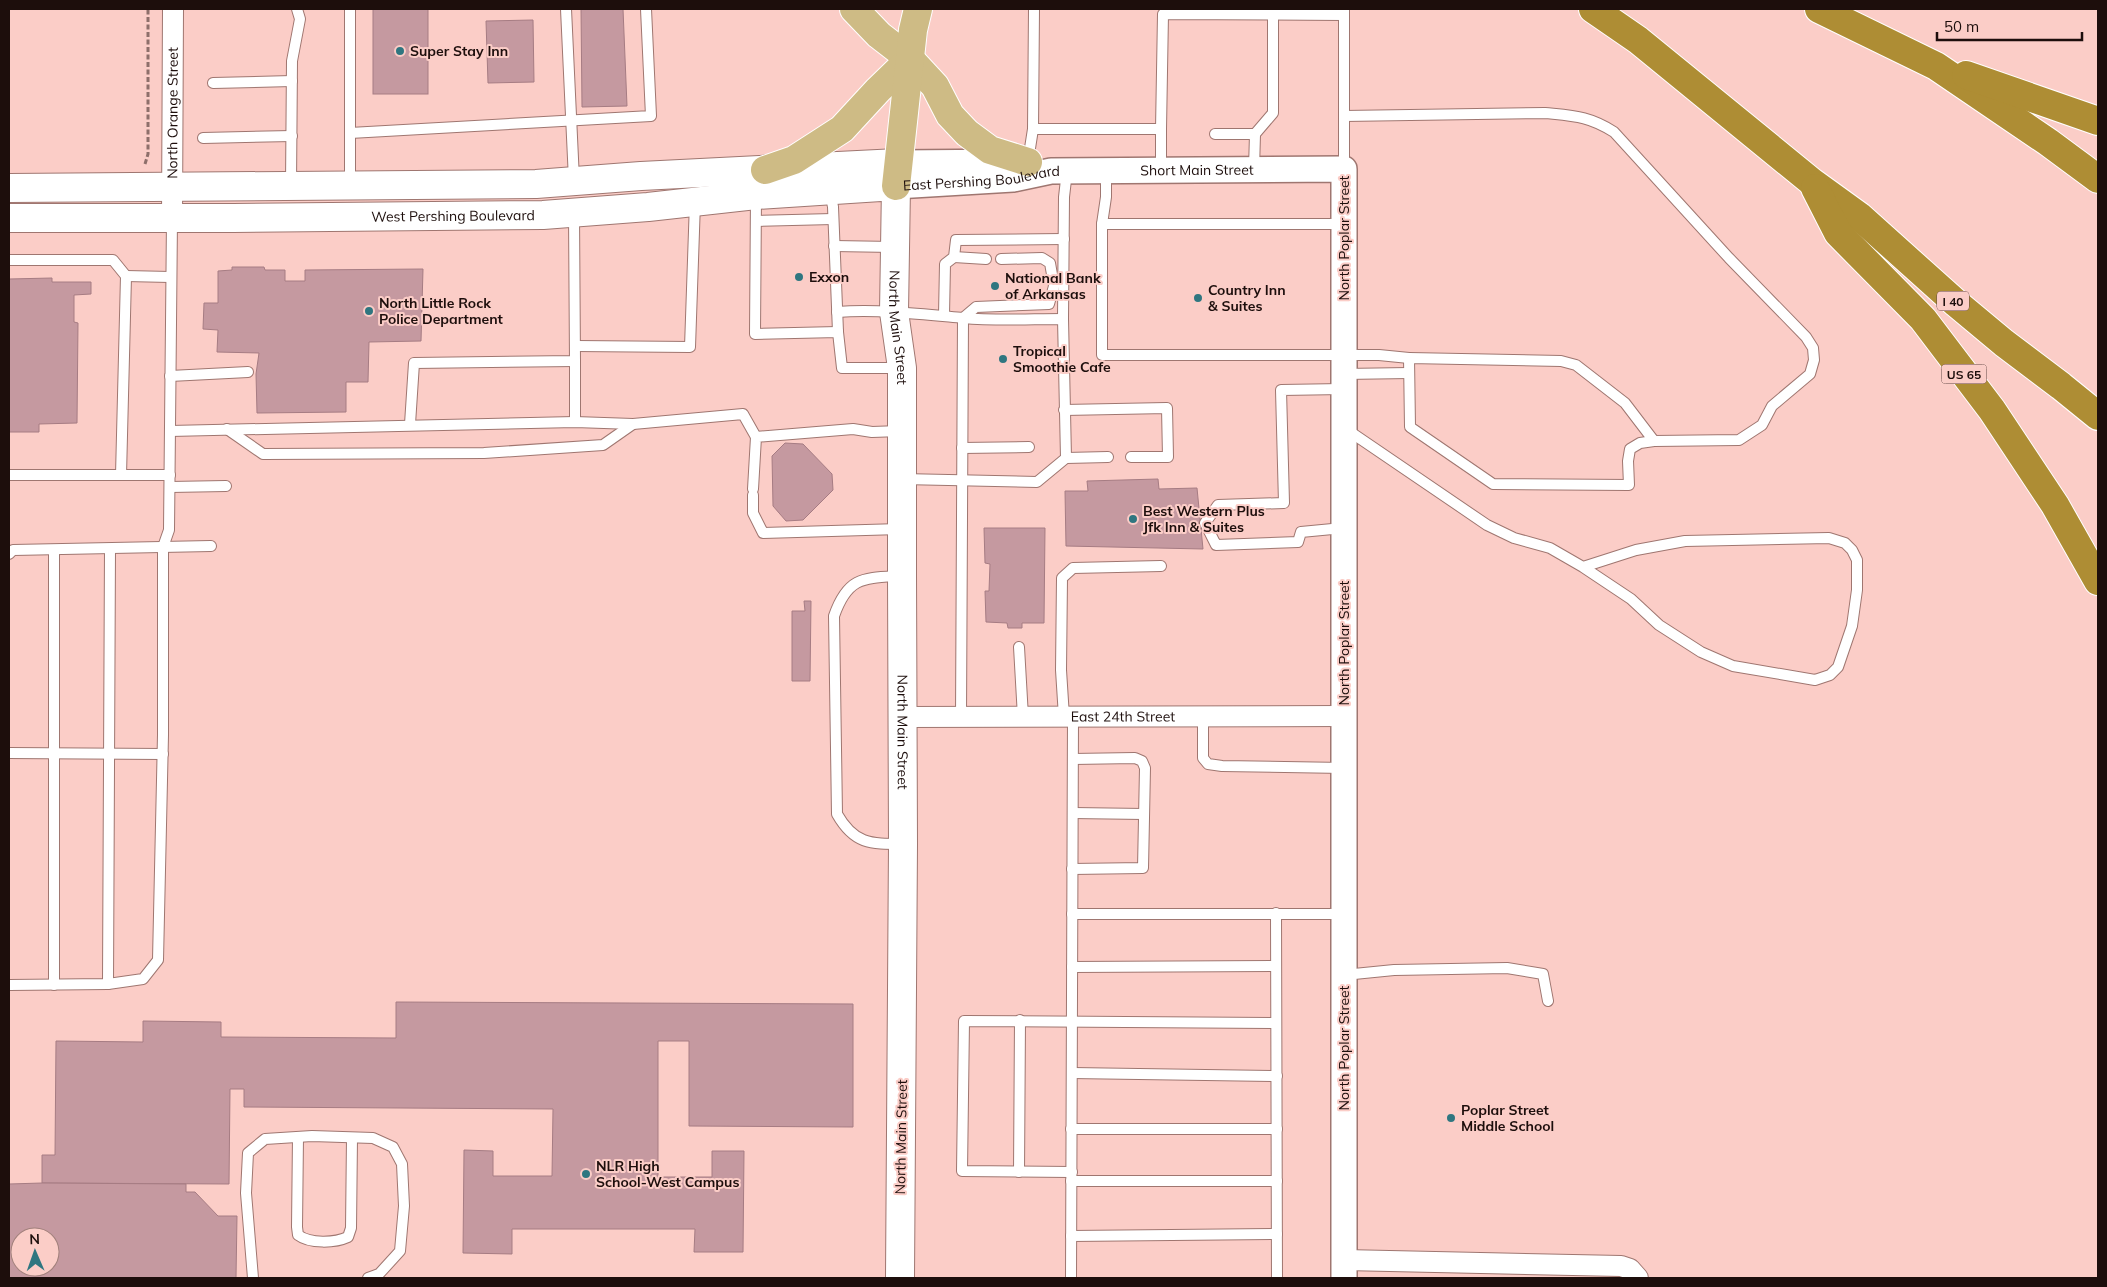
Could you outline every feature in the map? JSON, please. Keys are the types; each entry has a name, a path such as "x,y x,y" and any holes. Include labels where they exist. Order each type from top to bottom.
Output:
{"highway":[{"name":"I 40","path":"1593,9 1638,40 1812,182 1859,216 1956,304 2098,416"},
{"path":"1819,9 1936,66 2098,121"},
{"path":"1936,66 2048,142 2098,179"},
{"name":"US 65","path":"1812,182 1838,233 1923,320 1992,410 2055,505 2098,581"}],"main road":[{"path":"854,9 879,35 910,59 934,86 950,115 967,133 990,150 1048,168"},
{"path":"893,171 918,9"},
{"path":"759,195 794,160 842,129 910,59"},
{"name":"West Pershing Boulevard","path":"9,188 173,186 350,187 574,182 759,195 893,171"},
{"name":"West Pershing Boulevard","path":"9,218 543,215 830,190 893,171"},
{"name":"North Main Street","path":"893,171 894,312 902,368 903,844 900,1278"}],"street":[{"name":"North Orange Street","path":"172,218 173,9"},
{"name":"Short Main Street","path":"1048,168 1106,171 1344,168"},
{"name":"East Pershing Boulevard","path":"893,171 1048,168"},
{"name":"North Poplar Street","path":"1344,168 1344,1269"},
{"name":"East 24th Street","path":"902,717 1344,716"},
{"path":"1344,1269 1621,1266 1630,1269 1638,1278"}],"lane":[{"path":"291,187 292,61 300,19 298,9"},
{"path":"350,9 350,187"},
{"path":"566,9 574,182"},
{"path":"350,132 651,116 646,9"},
{"path":"1034,9 1033,129 1048,168 1064,197 1063,320 1066,458"},
{"path":"1161,170 1163,14 1344,12"},
{"name":"North Poplar Street","path":"1344,12 1344,168"},
{"path":"1254,170 1255,134 1273,113 1273,14"},
{"path":"212,83 292,81"},
{"path":"1344,116 1545,113 1573,116 1598,122 1614,132 1729,258 1806,337 1813,348 1814,360 1810,374 1772,406 1762,425 1740,440 1654,441 1640,443 1630,450 1628,462 1629,485 1494,484 1410,427 1409,358"},
{"path":"1033,129 1161,129"},
{"path":"1215,134 1255,134"},
{"path":"203,138 292,136"},
{"path":"1106,171 1106,197 1102,224 1102,355 1344,373 1409,373"},
{"path":"830,190 838,332 842,368 902,368"},
{"path":"833,219 759,195 755,334 838,332"},
{"path":"576,346 690,347 695,201"},
{"path":"574,212 575,422"},
{"path":"9,985 108,984 143,979 158,960 163,754 163,547 169,530 170,487 170,277 172,218"},
{"path":"1102,224 1344,224"},
{"path":"954,257 956,240 1064,239"},
{"path":"834,246 894,247"},
{"path":"944,315 945,264 954,257 986,259"},
{"path":"961,717 963,318 976,307 1049,304 1054,286 1050,263 1042,258 1001,259"},
{"path":"9,260 114,260 126,276 121,475"},
{"path":"126,276 170,277"},
{"path":"837,312 862,310 963,318 1063,320"},
{"path":"1344,528 1301,532 1298,542 1216,545 1205,523 1218,505 1284,502 1281,390 1344,373 1395,356 1409,358 1561,360 1576,364 1625,402 1654,441"},
{"path":"410,424 414,363 576,361"},
{"path":"170,376 248,372"},
{"path":"1064,410 1168,408 1168,457 1130,457"},
{"path":"170,431 410,424 575,422 633,424 743,414 756,437 753,513 763,533 902,529"},
{"path":"227,429 263,454 484,453 603,445 633,424"},
{"path":"1344,428 1487,524 1514,538 1550,548 1583,567 1631,599 1659,625 1701,652 1733,666 1815,680 1830,675 1838,667 1852,626 1857,590 1857,560 1852,550 1845,543 1829,538 1685,541 1636,550 1583,567"},
{"path":"756,437 853,430 872,432 901,431"},
{"path":"962,448 1030,447"},
{"path":"901,480 1037,482 1066,458 1108,457"},
{"path":"9,475 170,475"},
{"path":"170,487 226,486"},
{"path":"9,554 13,550 211,546"},
{"path":"108,984 110,549"},
{"path":"54,550 54,985"},
{"path":"1071,1278 1073,759 1062,670 1062,578 1073,568 1161,566"},
{"path":"902,576 866,578 852,584 839,602 834,616 834,625 837,814 843,825 863,840 873,844 903,844"},
{"path":"1019,647 1023,717"},
{"path":"1203,716 1203,758 1208,764 1222,766 1344,768"},
{"path":"9,753 163,754"},
{"path":"1072,869 1143,868 1145,768 1142,761 1135,758 1073,759"},
{"path":"1073,813 1144,814"},
{"path":"1276,913 1277,1278"},
{"path":"1072,914 1344,914"},
{"path":"1072,967 1276,966"},
{"path":"1344,975 1394,970 1507,968 1543,974 1548,1001"},
{"path":"1019,1172 1020,1020"},
{"path":"1276,1023 1072,1020 964,1021 962,1171 1019,1172 1072,1176 1277,1180"},
{"path":"1072,1073 1276,1076"},
{"path":"1071,1129 1276,1128"},
{"path":"298,1137 297,1227 298,1235 305,1240 340,1240 348,1237 350,1228 352,1138"},
{"path":"253,1278 246,1193 248,1153 265,1139 298,1137 373,1138 393,1147 402,1164 404,1206 400,1250 379,1274 368,1278"},
{"path":"1071,1236 1277,1234"}],"path":[{"path":"143,169 148,154 148,9"}],"building":[{"name":"Super Stay Inn","path":"373,9 428,9 428,94 373,94"},
{"path":"581,9 623,9 627,106 582,107"},
{"path":"533,20 534,82 488,83 486,21"},
{"path":"232,267 264,267 265,270 285,270 285,281 305,281 305,270 423,269 421,341 369,342 368,382 346,382 346,412 257,413 256,374 259,353 217,352 218,330 203,329 204,303 218,303 218,271 232,270"},
{"path":"52,278 52,282 91,282 91,294 74,295 74,322 78,323 77,423 39,424 39,432 9,432 9,279"},
{"path":"785,443 803,444 832,474 833,490 803,520 786,521 773,506 772,456"},
{"name":"Best Western Plus Jfk Inn & Suites","path":"1158,479 1159,489 1197,488 1203,549 1066,546 1065,491 1088,491 1087,481"},
{"path":"984,528 1045,528 1044,623 1022,623 1022,628 1008,628 1007,623 986,622 985,591 989,591 990,564 985,563"},
{"path":"804,601 811,601 810,681 792,681 792,611 805,611"},
{"path":"396,1002 853,1004 853,1127 689,1126 689,1041 658,1041 658,1177 712,1177 712,1151 744,1151 743,1252 694,1252 695,1229 512,1229 512,1254 463,1253 464,1150 493,1151 493,1176 552,1176 553,1109 244,1107 244,1089 230,1089 229,1184 42,1183 42,1155 55,1155 56,1041 143,1042 143,1021 221,1022 221,1037 396,1038"},
{"path":"9,1184 186,1184 186,1192 195,1192 218,1216 237,1216 236,1278 9,1278"}],"place":[{"name":"Super Stay Inn","path":"400,51"},
{"name":"Exxon","path":"799,277"},
{"name":"National Bank of Arkansas","path":"995,286"},
{"name":"Country Inn & Suites","path":"1198,298"},
{"name":"North Little Rock Police Department","path":"369,311"},
{"name":"Tropical Smoothie Cafe","path":"1003,359"},
{"name":"Best Western Plus Jfk Inn & Suites","path":"1133,519"},
{"name":"Poplar Street Middle School","path":"1451,1118"},
{"name":"NLR High School-West Campus","path":"586,1174"}]}
